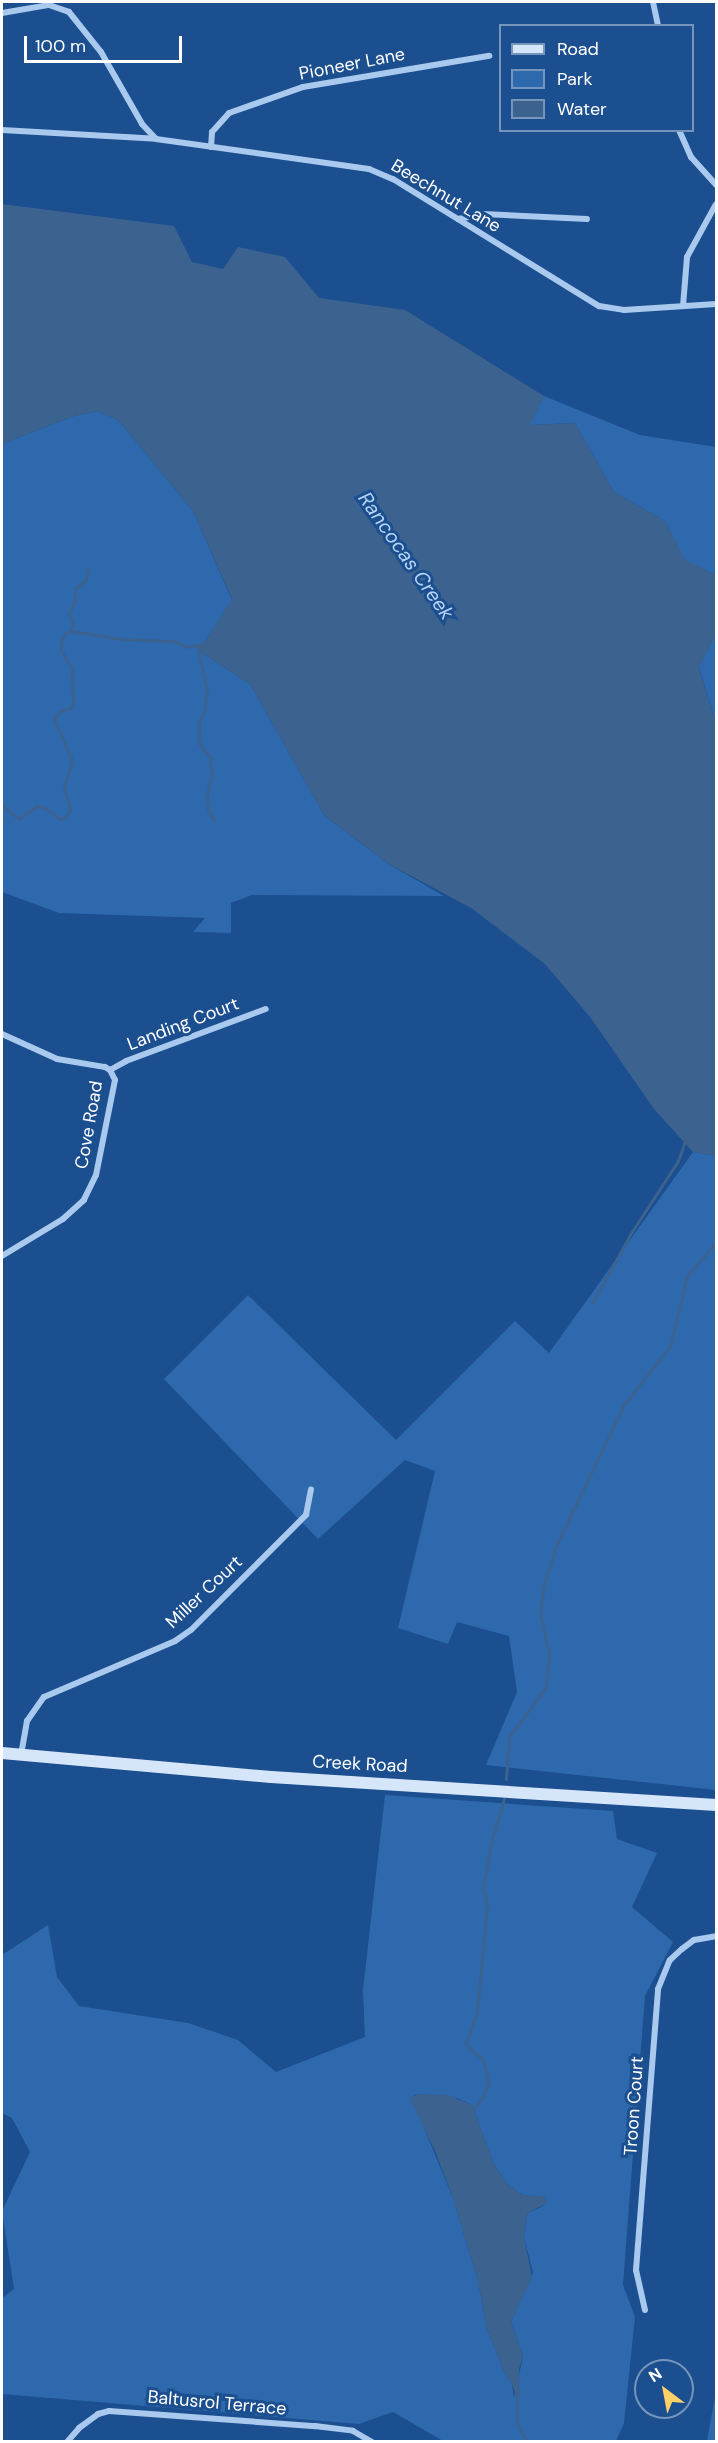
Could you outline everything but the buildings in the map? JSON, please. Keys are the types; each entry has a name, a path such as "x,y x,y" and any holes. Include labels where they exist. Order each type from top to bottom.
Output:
{"main road":[{"name":"Creek Road","path":"2,1754 271,1777 717,1805"}],"street":[{"path":"653,2 658,24"},
{"path":"2,13 49,5 69,12 101,52 142,124 156,139"},
{"name":"Pioneer Lane","path":"211,147 212,132 229,113 303,87 489,56"},
{"name":"Beechnut Lane","path":"2,130 156,139 369,169 393,178 599,306 624,310 717,304"},
{"path":"680,132 691,157 717,185"},
{"path":"683,306 687,257 717,204"},
{"path":"457,219 483,214 587,219"},
{"name":"Landing Court","path":"110,1070 126,1061 266,1009"},
{"name":"Cove Road","path":"2,1034 57,1059 110,1070 115,1080 91,1188 84,1200 63,1219 2,1256"},
{"name":"Miller Court","path":"21,1755 27,1720 44,1697 175,1641 191,1630 306,1515 311,1489"},
{"name":"Troon Court","path":"645,2310 636,2270 658,1989 670,1960 682,1948 694,1940 717,1936"},
{"name":"Baltusrol Terrace","path":"67,2442 79,2428 98,2414 109,2411 315,2426 353,2432 372,2442"}],"green space":[{"path":"544,396 640,435 716,447 716,575 685,561 665,521 614,492 575,423 529,425"},
{"path":"97,411 118,420 193,511 232,600 199,651 250,684 324,815 387,863 444,896 252,895 231,903 231,933 193,932 205,918 59,913 2,892 2,444 74,416"},
{"path":"716,632 716,723 699,668"},
{"path":"693,1152 716,1156 716,1790 486,1765 517,1692 509,1636 457,1622 448,1644 398,1628 435,1471 405,1460 318,1539 164,1379 248,1295 396,1440 515,1321 549,1353"},
{"path":"385,1795 613,1811 617,1839 657,1853 632,1907 673,1942 645,1996 623,2285 635,2317 624,2423 616,2441 443,2441 393,2412 359,2424 2,2394 2,2298 14,2289 2,2211 30,2152 12,2118 2,2113 2,1955 48,1925 57,1977 79,2006 188,2023 238,2040 276,2072 365,2037 363,1990","holes":["417,2094 457,2098 472,2105 494,2164 507,2184 523,2195 546,2198 543,2206 528,2213 526,2220 524,2237 533,2273 511,2322 523,2356 514,2398 512,2384 503,2369 487,2328 478,2281 453,2198 413,2101 414,2095"]},
{"path":"716,2391 716,2441 707,2441"}],"water":[{"name":"Rancocas Creek","path":"2,204 174,226 192,262 223,269 238,247 285,257 319,298 405,310 544,396 530,425 575,423 614,492 665,521 685,560 716,575 716,632 699,669 716,723 716,1156 693,1152 654,1109 590,1017 545,964 471,908 387,863 324,815 250,684 199,651 232,599 193,511 118,420 97,411 74,416 2,444"},
{"path":"417,2094 448,2095 472,2105 494,2164 507,2184 523,2195 543,2196 547,2200 545,2204 528,2213 526,2220 524,2237 532,2277 511,2322 523,2356 519,2369 520,2396 517,2400 487,2328 478,2281 453,2198 435,2151 410,2099"}],"waterway":[{"path":"71,631 73,625 69,614 75,599 75,589 86,580 88,568"},
{"path":"2,805 19,819 36,806 45,808 60,819 65,817 70,810 64,788 72,760 54,718 60,711 71,708 73,702 72,669 61,650 61,641 65,633 72,631 120,639 173,641 188,647 207,643"},
{"path":"201,645 198,650 207,688 204,712 199,721 199,743 210,757 212,776 207,793 208,810 214,820"},
{"path":"593,1302 631,1233 678,1161 685,1141"},
{"path":"506,1779 509,1737 546,1687 549,1654 540,1612 544,1583 557,1544 623,1406 670,1346 687,1276 716,1242"},
{"path":"473,2110 483,2097 489,2082 483,2059 466,2043 476,2015 480,1982 487,1903 483,1889 491,1843 504,1798"},
{"path":"517,2399 517,2424 527,2442"}]}
